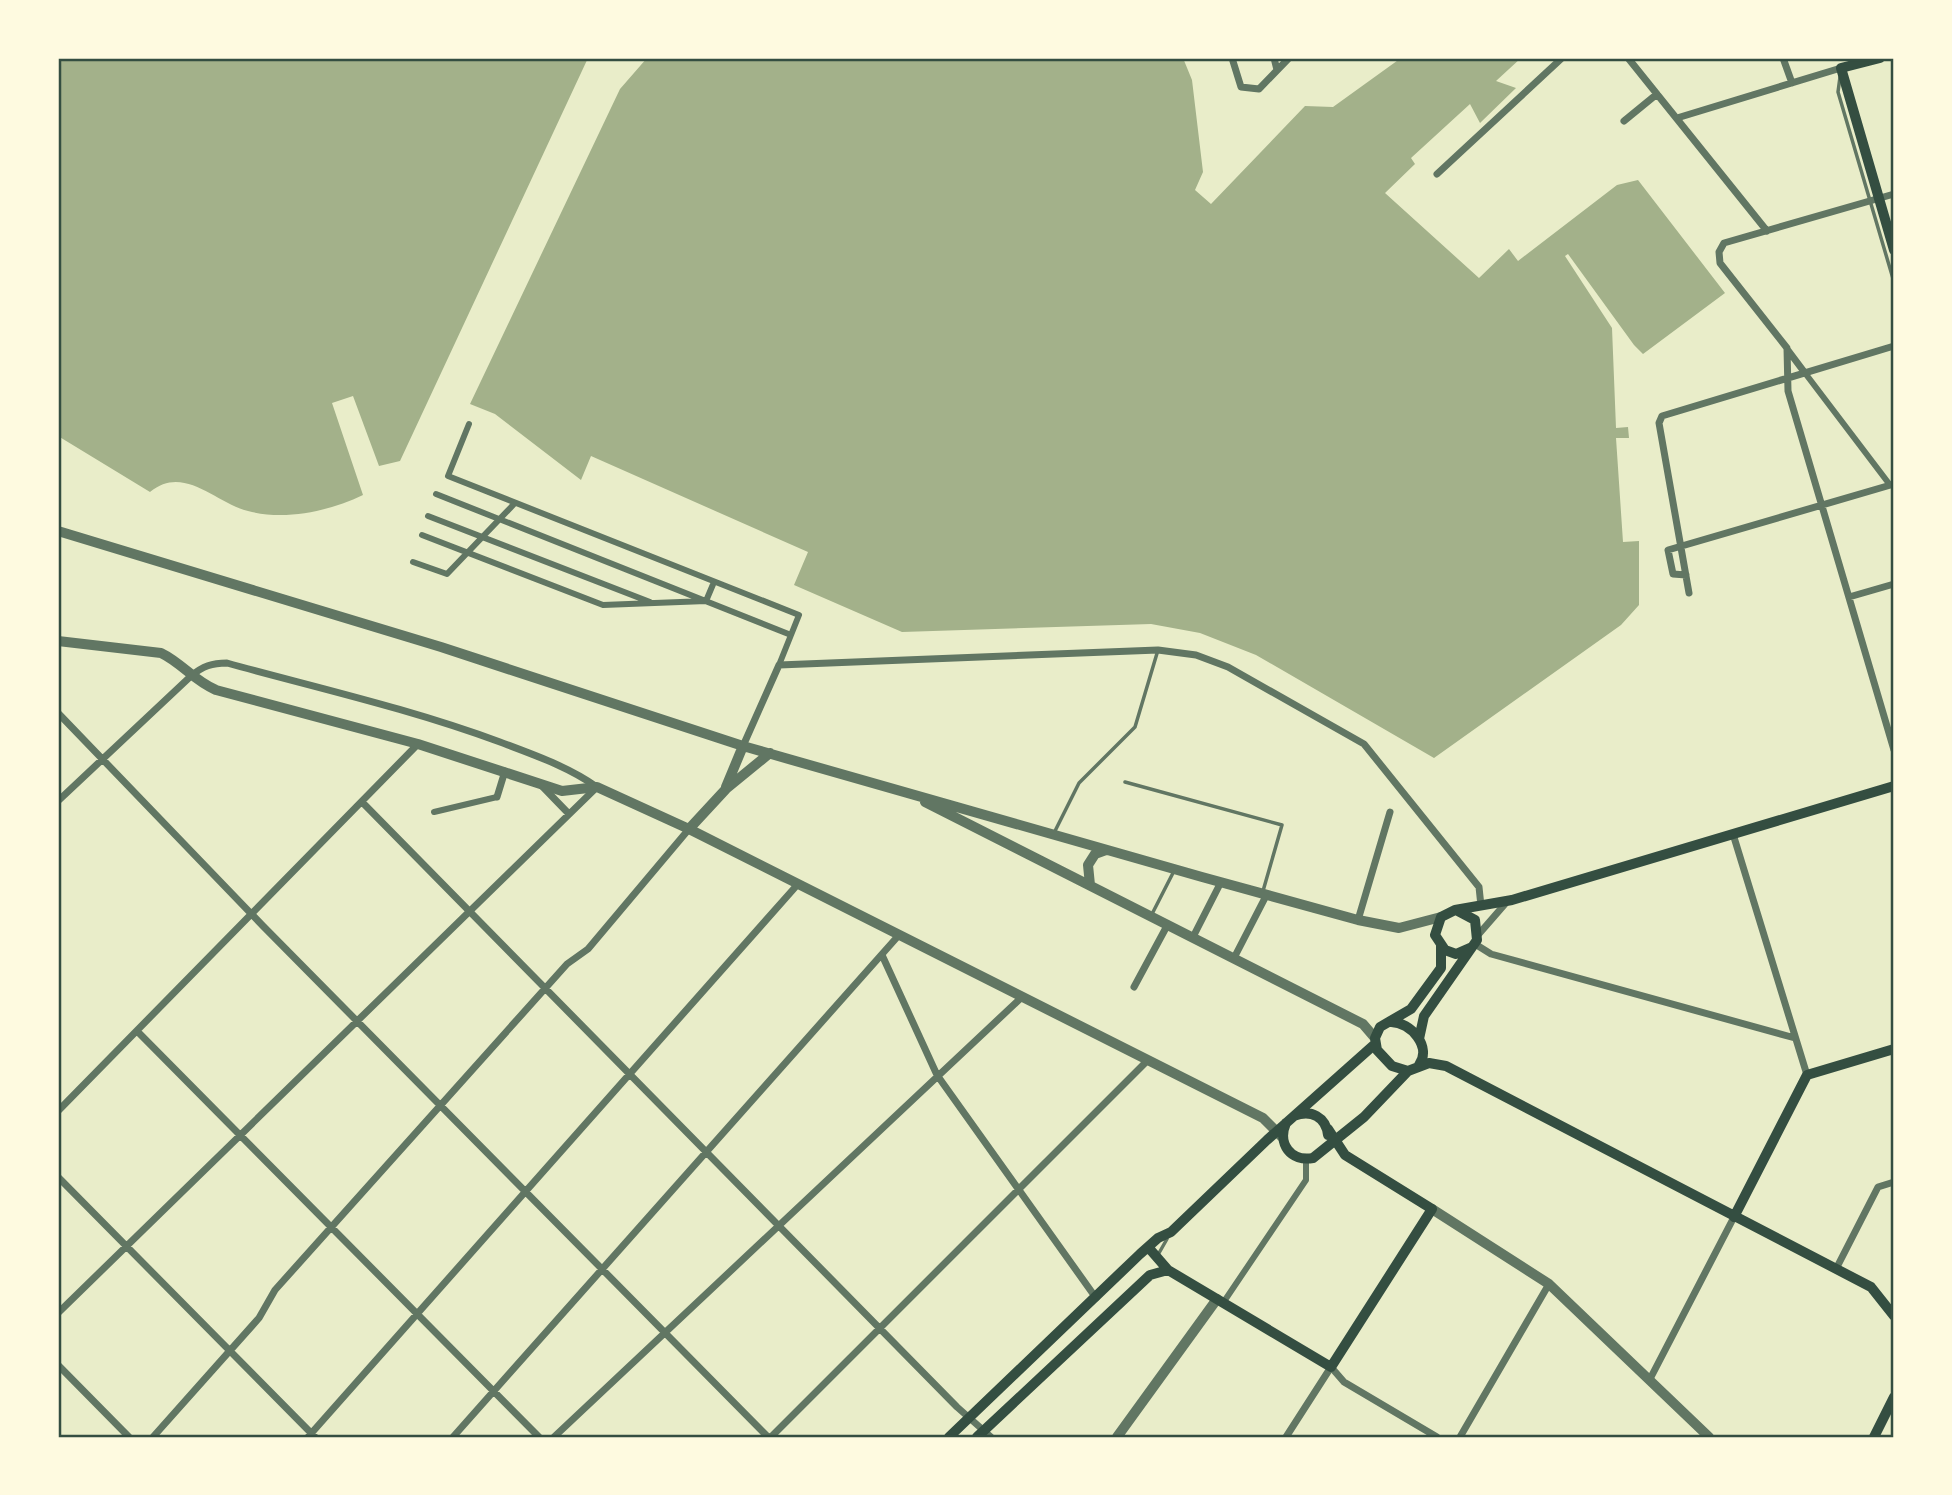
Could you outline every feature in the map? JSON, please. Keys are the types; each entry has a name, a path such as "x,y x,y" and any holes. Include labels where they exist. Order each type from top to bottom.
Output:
{"main road":[{"path":"1880,58 1839,63 1875,200 1894,250"},
{"path":"1281,1138 1289,1120 1375,1041 1380,1027 1411,1009 1441,968 1441,946 1435,928 1441,917 1455,910 1512,900 1894,786"},
{"path":"1419,1039 1424,1016 1475,942 1478,927 1469,915 1455,910"},
{"path":"1441,946 1456,954 1475,942"},
{"path":"1281,1138 1290,1153 1306,1159 1314,1158 1347,1133 1413,1068 1424,1052 1419,1039 1403,1024 1391,1022"},
{"path":"1375,1041 1392,1066 1413,1068 1429,1063 1446,1066 1871,1287 1894,1316"},
{"path":"1734,1217 1807,1075 1894,1049"},
{"path":"1289,1120 1309,1113 1317,1116 1328,1129 1330,1145"},
{"path":"1344,1154 1342,1142 1347,1133"},
{"path":"949,1437 1147,1247 1171,1232 1267,1140 1281,1138"},
{"path":"1147,1247 1168,1270 1331,1367 1432,1209 1330,1145"},
{"path":"984,1436 1150,1275 1168,1270"},
{"path":"1874,1437 1889,1422 1894,1396"}],"street":[{"path":"1232,58 1241,87 1259,89 1289,58"},
{"path":"1274,58 1277,70"},
{"path":"1437,174 1562,58"},
{"path":"1628,58 1767,231"},
{"path":"1783,58 1792,83"},
{"path":"1677,118 1792,83 1839,63"},
{"path":"1624,121 1657,94"},
{"path":"1686,575 1673,574 1668,551 1892,485 1720,263 1719,251 1724,243 1894,194"},
{"path":"1689,593 1659,423 1662,416 1894,346"},
{"path":"1787,348 1788,391 1894,750"},
{"path":"469,424 448,476 799,615 726,789"},
{"path":"436,494 792,635"},
{"path":"413,562 447,574 515,503"},
{"path":"428,516 655,604"},
{"path":"58,531 441,648 743,746 1220,882 1358,920 1399,928 1441,917"},
{"path":"422,535 603,605 706,601"},
{"path":"706,601 714,582"},
{"path":"1849,597 1894,584"},
{"path":"58,641 161,653 176,660 191,676 216,690 418,744 562,791 597,787"},
{"path":"779,664 1158,650 1196,655 1228,667 1364,744 1479,887 1481,906"},
{"path":"58,802 111,749 201,667 227,663 322,687 494,740 567,767 597,787 689,829 1262,1118 1281,1138"},
{"path":"58,713 251,914 769,1437 1149,1060"},
{"path":"58,1111 418,744"},
{"path":"153,1437 259,1318 275,1290 567,964 588,949 726,789 771,753"},
{"path":"434,812 497,797 505,771"},
{"path":"537,781 569,814"},
{"path":"58,1313 597,787"},
{"path":"902,792 1090,884 1363,1024 1375,1041"},
{"path":"362,802 984,1436"},
{"path":"1358,920 1390,812"},
{"path":"1732,834 1807,1075"},
{"path":"1090,884 1087,872 1091,859 1107,850"},
{"path":"1193,937 1220,882"},
{"path":"58,1177 311,1436 798,884"},
{"path":"1234,958 1264,894"},
{"path":"1512,900 1499,908 1475,942 1491,954 1795,1038"},
{"path":"1134,987 1168,924"},
{"path":"453,1437 899,935"},
{"path":"882,955 937,1076 1096,1298"},
{"path":"554,1437 1022,997"},
{"path":"137,1031 539,1437"},
{"path":"1262,1118 1267,1140"},
{"path":"1117,1437 1220,1301 1306,1180 1306,1159"},
{"path":"1836,1269 1878,1187 1894,1182"},
{"path":"1432,1209 1549,1284 1709,1437"},
{"path":"1650,1379 1734,1217"},
{"path":"1460,1437 1549,1284"},
{"path":"58,1365 129,1437"},
{"path":"1286,1437 1331,1367 1344,1382 1437,1437"}],"lane":[{"path":"1875,200 1894,282"},
{"path":"1053,835 1079,783 1135,727 1158,650"},
{"path":"1125,782 1282,825 1264,894"},
{"path":"1151,916 1175,869"},
{"path":"1267,1140 1281,1138"},
{"path":"1150,1275 1171,1232"}],"shaded area":[{"path":"58,58 588,58 400,461 379,466 353,396 332,403 363,495 336,506 307,513 262,514 236,507 187,484 163,484 150,492 58,436"},
{"path":"647,58 1183,58 1192,80 1203,172 1195,190 1211,204 1305,106 1333,107 1401,58 1521,58 1496,81 1516,88 1480,123 1470,104 1411,158 1415,164 1385,193 1479,278 1509,249 1518,261 1617,185 1638,180 1725,293 1643,354 1568,254 1565,256 1612,328 1616,428 1628,427 1629,438 1616,438 1623,542 1639,541 1639,605 1621,625 1434,758 1256,655 1200,633 1151,624 902,632 794,585 808,552 591,456 581,480 495,414 470,404 620,89"}]}
